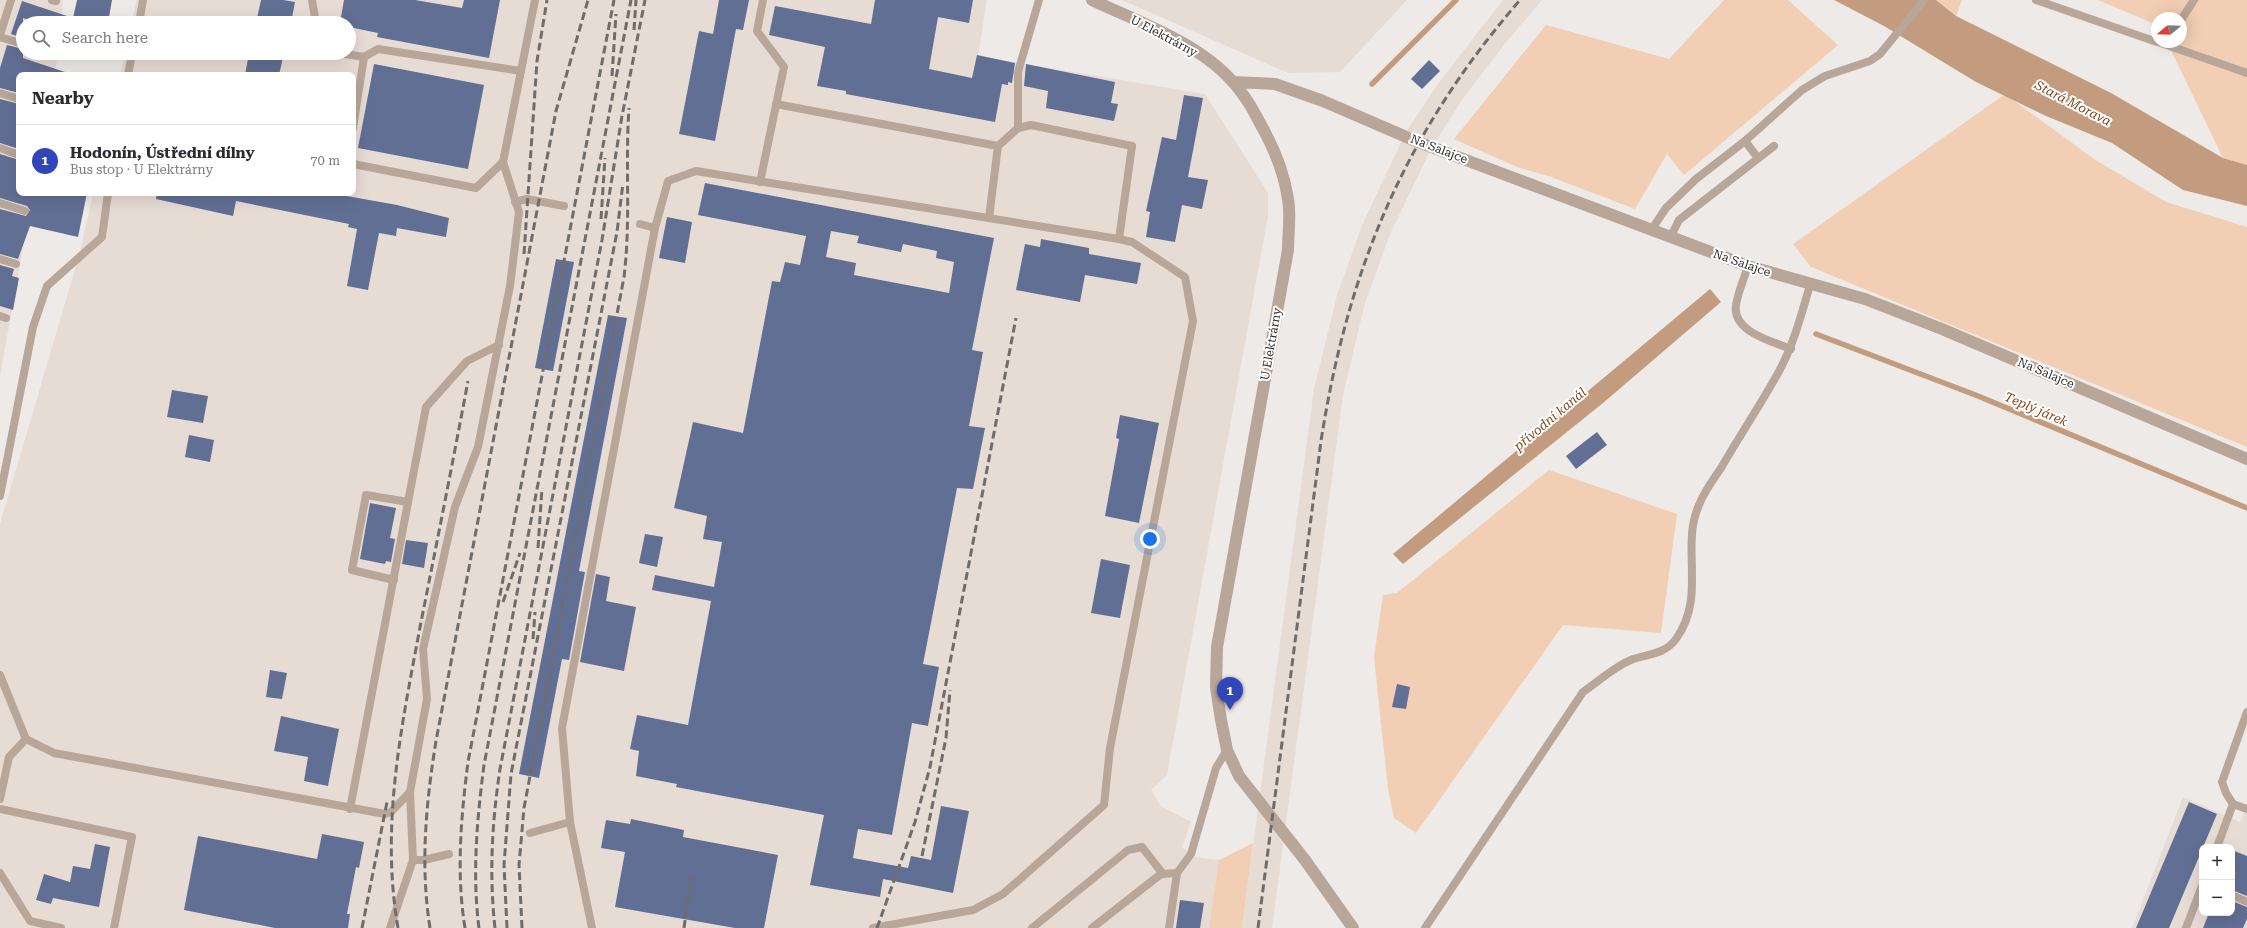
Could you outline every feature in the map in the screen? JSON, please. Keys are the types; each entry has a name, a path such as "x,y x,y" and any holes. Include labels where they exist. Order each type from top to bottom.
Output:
{"street":[{"name":"U Elektrárny","path":"1092,0 1184,44 1210,62 1233,82 1246,98 1271,143 1281,168 1288,200 1288,250 1217,647 1216,687 1227,750 1239,776 1305,860 1353,928"},
{"name":"Na Salajce","path":"1233,82 1275,84 1323,101 1418,142 1748,266 1810,285 1865,299 1942,329 2247,459"}],"lane":[{"path":"11,0 0,36 16,42"},
{"path":"140,16 143,0"},
{"path":"312,0 315,16"},
{"path":"390,928 413,860 410,792 427,699 423,649 455,507 478,447 511,279 519,212 503,162 535,0"},
{"path":"760,182 784,67 757,31 763,0"},
{"path":"1018,128 1018,72 1039,0"},
{"path":"1652,229 1666,208 1691,184 1745,141 1802,90 1825,76 1870,61 1880,54 1924,0"},
{"path":"2036,0 2151,40"},
{"path":"2186,12 2194,0"},
{"path":"2180,48 2247,73"},
{"path":"356,56 364,57 378,49 521,71"},
{"path":"356,109 364,57"},
{"path":"129,72 131,60"},
{"path":"0,93 16,98"},
{"path":"776,104 998,146"},
{"path":"989,218 998,146 1018,128 1031,125 1132,146 1119,239"},
{"path":"1745,141 1758,158"},
{"path":"1671,236 1679,220 1774,146"},
{"path":"0,148 16,154"},
{"path":"356,165 476,188 503,162"},
{"path":"592,928 570,822 562,728 656,228 668,181 696,171 1119,239 1132,242 1185,277 1193,321 1110,748 1104,805 1003,894 973,910 873,928"},
{"path":"0,496 32,327 46,286 102,237 108,196"},
{"path":"516,202 527,198 564,206"},
{"path":"0,203 25,212"},
{"path":"640,224 656,228"},
{"path":"0,259 16,264"},
{"path":"1748,266 1736,307 1739,322 1753,334 1790,349"},
{"path":"1425,928 1583,692 1615,669 1634,659 1654,654 1667,648 1676,640 1686,621 1693,593 1692,539 1698,505 1778,374 1790,349 1810,285"},
{"path":"350,809 426,407 467,361 499,345"},
{"path":"394,580 352,570 366,495 408,502"},
{"path":"0,675 26,740 54,753 350,809 385,814 392,812 410,792"},
{"path":"2247,712 2222,782 2226,793 2233,804 2247,809"},
{"path":"0,799 9,757 26,740"},
{"path":"1169,928 1177,873 1191,854 1216,768 1227,750"},
{"path":"2218,844 2233,804"},
{"path":"0,809 132,836 114,928"},
{"path":"530,833 570,822"},
{"path":"1032,928 1128,850 1142,847 1163,874"},
{"path":"413,860 424,860 449,854"},
{"path":"0,872 30,922 61,928"},
{"path":"1092,928 1163,874 1177,873"},
{"path":"2186,928 2199,894"},
{"path":"2235,896 2247,902"}],"shaded area":[{"path":"0,0 63,0 62,16 16,16 16,60 57,60 55,72 16,72 16,196 32,196 0,376"},
{"path":"137,0 987,0 978,56 1205,94 1268,193 1268,216 1167,775 1151,790 1161,806 1191,822 1182,847 1195,857 1219,860 1209,928 0,928 0,524 80,252 92,196 356,196 356,72 121,72 123,60 356,60 356,16 133,16"},
{"path":"1122,0 1407,0 1340,72 1288,73"},
{"path":"1503,0 1542,0 1507,41 1464,97 1432,147 1390,234 1365,303 1343,395 1272,928 1242,928 1314,389 1337,295 1363,223 1406,132 1440,81"},
{"path":"1724,0 1788,0 1838,45 1684,175 1667,154 1635,209 1551,177 1517,167 1454,139 1546,25 1669,59"},
{"path":"1936,0 1962,0 1956,16"},
{"path":"2098,0 2247,0 2247,165 2223,158 2170,48 2187,48 2187,12 2151,12 2151,22"},
{"path":"2005,94 2094,159 2166,202 2247,227 2247,447 1811,267 1793,244"},
{"path":"1549,470 1677,514 1661,633 1563,625 1416,833 1394,818 1388,789 1374,657 1383,595 1397,593"},
{"path":"2183,797 2240,822 2247,805 2247,928 2132,928"},
{"path":"1253,843 1242,928 1209,928 1219,860"}],"water":[{"name":"Stará Morava","path":"1834,0 1936,0 1956,16 2111,93 2223,158 2247,165 2247,206 2183,190 2112,143 2046,116 1976,82 1884,26"},
{"path":"1710,289 1721,302 1603,403 1403,564 1393,554"}],"building":[{"path":"77,0 112,0 109,16 73,16"},
{"path":"261,0 283,0 295,2 292,16 258,16"},
{"path":"344,0 415,0 462,8 464,0 500,0 489,58 377,37 378,33 356,28 356,16 341,16"},
{"path":"719,0 749,0 743,30 736,29 715,141 679,134 699,31 713,34"},
{"path":"875,0 973,0 969,23 938,17 929,69 972,78 977,55 1015,63 1012,83 1008,82 1008,85 1002,84 995,122 846,94 846,91 817,86 825,47 769,35 775,6 871,24"},
{"path":"22,1 67,16 17,16"},
{"path":"16,19 16,36 11,34"},
{"path":"7,45 16,47 16,60 29,60 65,72 16,72 16,92 0,88 0,68"},
{"path":"248,60 282,60 280,72 246,72"},
{"path":"1429,60 1440,71 1422,89 1411,79"},
{"path":"374,64 484,85 468,169 358,148"},
{"path":"1026,64 1115,82 1111,103 1118,104 1114,121 1046,108 1048,91 1024,86"},
{"path":"1184,95 1203,98 1188,177 1208,180 1202,209 1182,205 1175,242 1146,237 1150,212 1146,211 1162,137 1176,140"},
{"path":"0,99 16,103 16,148 0,143"},
{"path":"0,154 16,159 16,196 86,196 78,237 30,226 18,259 0,254 0,209 26,216 30,210 27,206 0,198"},
{"path":"705,183 994,238 972,350 983,352 969,426 985,428 973,489 957,488 923,664 939,667 928,726 912,723 892,835 858,829 853,858 908,868 911,856 931,860 941,806 969,811 953,893 883,879 880,897 810,885 824,815 676,787 677,784 636,776 639,751 630,749 637,715 688,725 711,601 652,590 655,575 714,587 722,542 703,539 707,516 674,508 693,422 743,433 772,281 780,282 785,262 800,265 806,236 698,215","holes":["831,231 859,236 857,243 901,252 903,244 937,251 936,258 954,262 949,293 854,275 856,263 826,257"]},
{"path":"156,196 347,196 397,205 449,218 446,237 397,228 396,236 379,233 368,290 347,286 357,229 348,227 349,224 236,201 233,216 156,199"},
{"path":"667,217 692,222 685,263 659,258"},
{"path":"1041,239 1089,248 1089,254 1141,263 1137,284 1085,275 1080,302 1016,290 1025,244 1040,247"},
{"path":"556,259 574,262 553,371 535,368"},
{"path":"0,265 14,269 12,276 19,278 13,310 0,306"},
{"path":"608,315 627,318 579,571 585,572 569,660 562,659 539,778 519,774"},
{"path":"172,390 208,396 203,423 167,417"},
{"path":"1120,415 1159,423 1139,523 1105,516 1119,439 1116,438"},
{"path":"1597,432 1607,445 1576,469 1566,456"},
{"path":"189,435 214,440 210,462 185,457"},
{"path":"370,503 396,508 390,538 395,539 391,562 386,561 385,564 360,559"},
{"path":"645,534 663,537 657,567 639,563"},
{"path":"406,540 428,543 424,568 402,564"},
{"path":"1101,559 1130,565 1120,618 1091,613"},
{"path":"596,574 610,577 606,601 636,607 624,671 580,662"},
{"path":"270,670 287,673 282,699 266,697"},
{"path":"1397,684 1410,687 1406,709 1392,707"},
{"path":"281,716 339,729 328,786 304,781 308,757 274,751"},
{"path":"2189,802 2217,814 2204,844 2199,844 2199,857 2169,928 2136,928"},
{"path":"631,819 684,830 683,837 778,855 764,928 735,928 615,907 625,852 601,848 606,820 630,824"},
{"path":"322,834 364,842 359,868 356,867 347,914 350,914 348,928 275,928 184,910 198,836 317,859"},
{"path":"95,844 110,847 99,907 53,898 51,904 36,900 44,874 70,882 73,866 90,869"},
{"path":"2235,851 2247,856 2247,896 2235,891"},
{"path":"1180,900 1204,903 1200,928 1176,928"},
{"path":"2235,902 2247,907 2247,919 2243,928 2203,928 2208,916 2235,916"}],"waterway":[{"path":"1372,84 1456,0"},
{"name":"Teplý járek","path":"1816,334 1978,396 2247,508"}],"railway":[{"path":"524,254 537,61 547,0"},
{"path":"430,928 425,881 425,857 429,788 436,741 556,111 588,0"},
{"path":"465,928 462,907 460,845 468,762 614,0"},
{"path":"479,928 476,887 476,846 484,765 631,0"},
{"path":"634,30 636,0"},
{"path":"495,928 492,888 492,848 500,769 602,240 622,116 645,0"},
{"path":"1258,928 1321,441 1333,378 1347,318 1366,261 1388,206 1414,152 1444,101 1480,50 1520,0"},
{"path":"612,76 616,14"},
{"path":"522,928 519,865 524,808 624,277 628,213 629,108"},
{"path":"601,219 605,158"},
{"path":"507,928 504,865 511,774 617,232 623,183"},
{"path":"877,928 915,822 930,767 1016,318"},
{"path":"398,928 393,889 391,851 392,812 396,774 407,698 468,381"},
{"path":"538,548 542,488"},
{"path":"503,602 520,553"},
{"path":"533,639 535,612"},
{"path":"922,856 946,738 950,690"},
{"path":"362,928 387,802"},
{"path":"684,928 691,876"}],"place":[{"name":"Hodonín, Ústřední dílny","path":"1230,710"}],"water label":[{"name":"přívodní kanál","path":"1550,419"}]}
